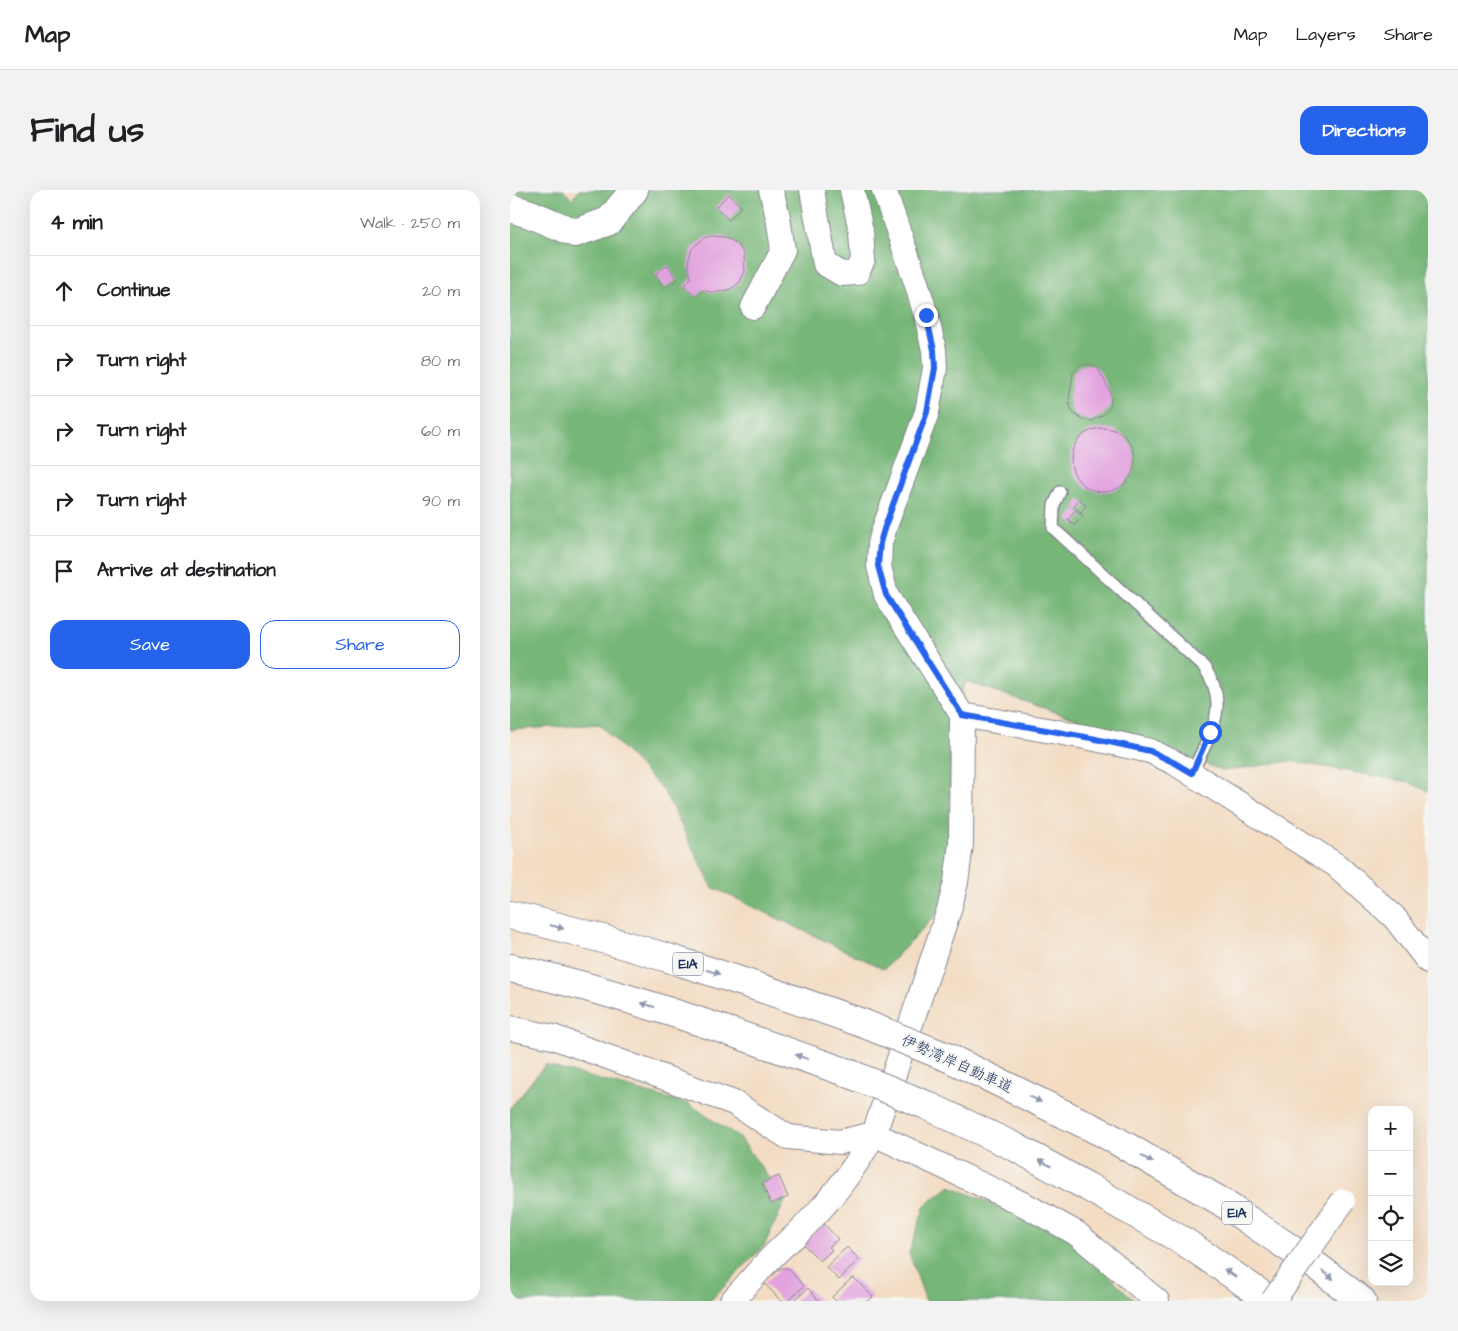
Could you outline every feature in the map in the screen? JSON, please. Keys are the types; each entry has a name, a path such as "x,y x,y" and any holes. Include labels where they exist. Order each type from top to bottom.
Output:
{"main road":[{"path":"510,208 530,214 575,233 609,221 634,190"},
{"name":"伊勢湾岸自動車道","path":"510,916 648,951 862,1023 949,1058 1105,1134 1220,1201 1319,1268 1362,1301"},
{"path":"510,968 634,1000 738,1034 848,1073 926,1105 1015,1147 1088,1186 1185,1242 1272,1301"}],"street":[{"path":"753,308 783,250 778,217 771,190"},
{"path":"812,190 825,264 842,274 856,273 863,260 861,231 852,190"},
{"path":"732,1301 781,1247 794,1237 834,1196 857,1164 874,1134 926,984 956,882 961,844 962,715 886,595 878,566 880,543 884,529 927,412 935,368 934,350 923,306 884,190"},
{"path":"962,715 1091,738 1150,751 1175,763 1336,866 1394,917 1428,961"},
{"path":"510,1028 553,1037 734,1103 788,1137 840,1142 874,1134 1025,1205 1076,1233 1157,1301"},
{"path":"1272,1301 1343,1201"}],"lane":[{"path":"1060,492 1054,505 1053,528 1204,667 1212,679 1218,694 1217,717 1192,773"}],"green space":[{"path":"510,190 563,190 572,199 579,190 1428,190 1428,791 1408,782 1291,761 1225,771 966,681 952,721 946,905 884,969 712,887 664,791 599,724 510,730"},
{"path":"545,1065 689,1104 741,1139 785,1201 764,1246 710,1301 510,1301 510,1108"},
{"path":"950,1186 1068,1235 1135,1301 926,1301 909,1253 925,1205"}],"building":[{"path":"729,194 741,207 729,220 716,207"},
{"path":"711,236 726,237 738,245 744,254 745,271 740,282 731,289 714,293 703,290 697,297 684,286 691,278 688,266 689,258 692,249 697,244 704,238"},
{"path":"668,265 677,280 664,288 655,274"},
{"path":"1087,364 1095,366 1099,370 1110,392 1111,399 1110,407 1103,415 1091,421 1082,419 1074,414 1069,399 1073,373 1079,366"},
{"path":"1103,428 1121,434 1129,442 1135,460 1129,478 1121,486 1103,492 1085,486 1077,478 1071,460 1077,442 1085,434"},
{"path":"1079,499 1086,505 1081,512 1074,507"},
{"path":"1075,510 1083,515 1075,525 1068,520"},
{"path":"779,1176 788,1197 771,1204 762,1183"},
{"path":"824,1224 838,1239 829,1247 832,1250 820,1261 803,1244"},
{"path":"847,1247 859,1259 839,1280 826,1267"},
{"path":"781,1268 788,1268 804,1286 788,1301 781,1301 764,1283"},
{"path":"853,1277 873,1297 868,1301 836,1301 832,1297"},
{"path":"808,1288 819,1301 794,1301"}],"route":[{"path":"926,315 934,350 935,368 927,412 884,529 880,543 878,566 886,595 962,715 1091,738 1150,751 1192,773 1210,732"}]}
